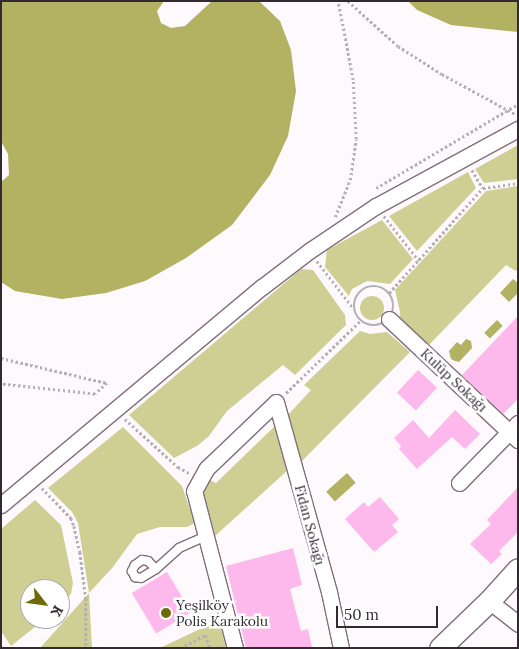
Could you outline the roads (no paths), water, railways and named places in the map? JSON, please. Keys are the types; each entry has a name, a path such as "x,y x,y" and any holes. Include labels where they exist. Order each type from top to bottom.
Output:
{"main road":[{"path":"440,648 489,601 518,569"}],"street":[{"path":"1,505 373,199 464,158 518,129"},
{"name":"Kulüp Sokağı","path":"390,319 515,432"},
{"name":"Fidan Sokağı","path":"206,536 194,491 200,478 276,402 329,592 341,648"},
{"path":"458,483 515,432"},
{"path":"206,536 235,648"},
{"path":"489,601 518,624"}],"lane":[{"path":"156,569 179,548 206,536"}],"place":[{"name":"Yeşilköy Polis Karakolu","path":"166,613"}]}
